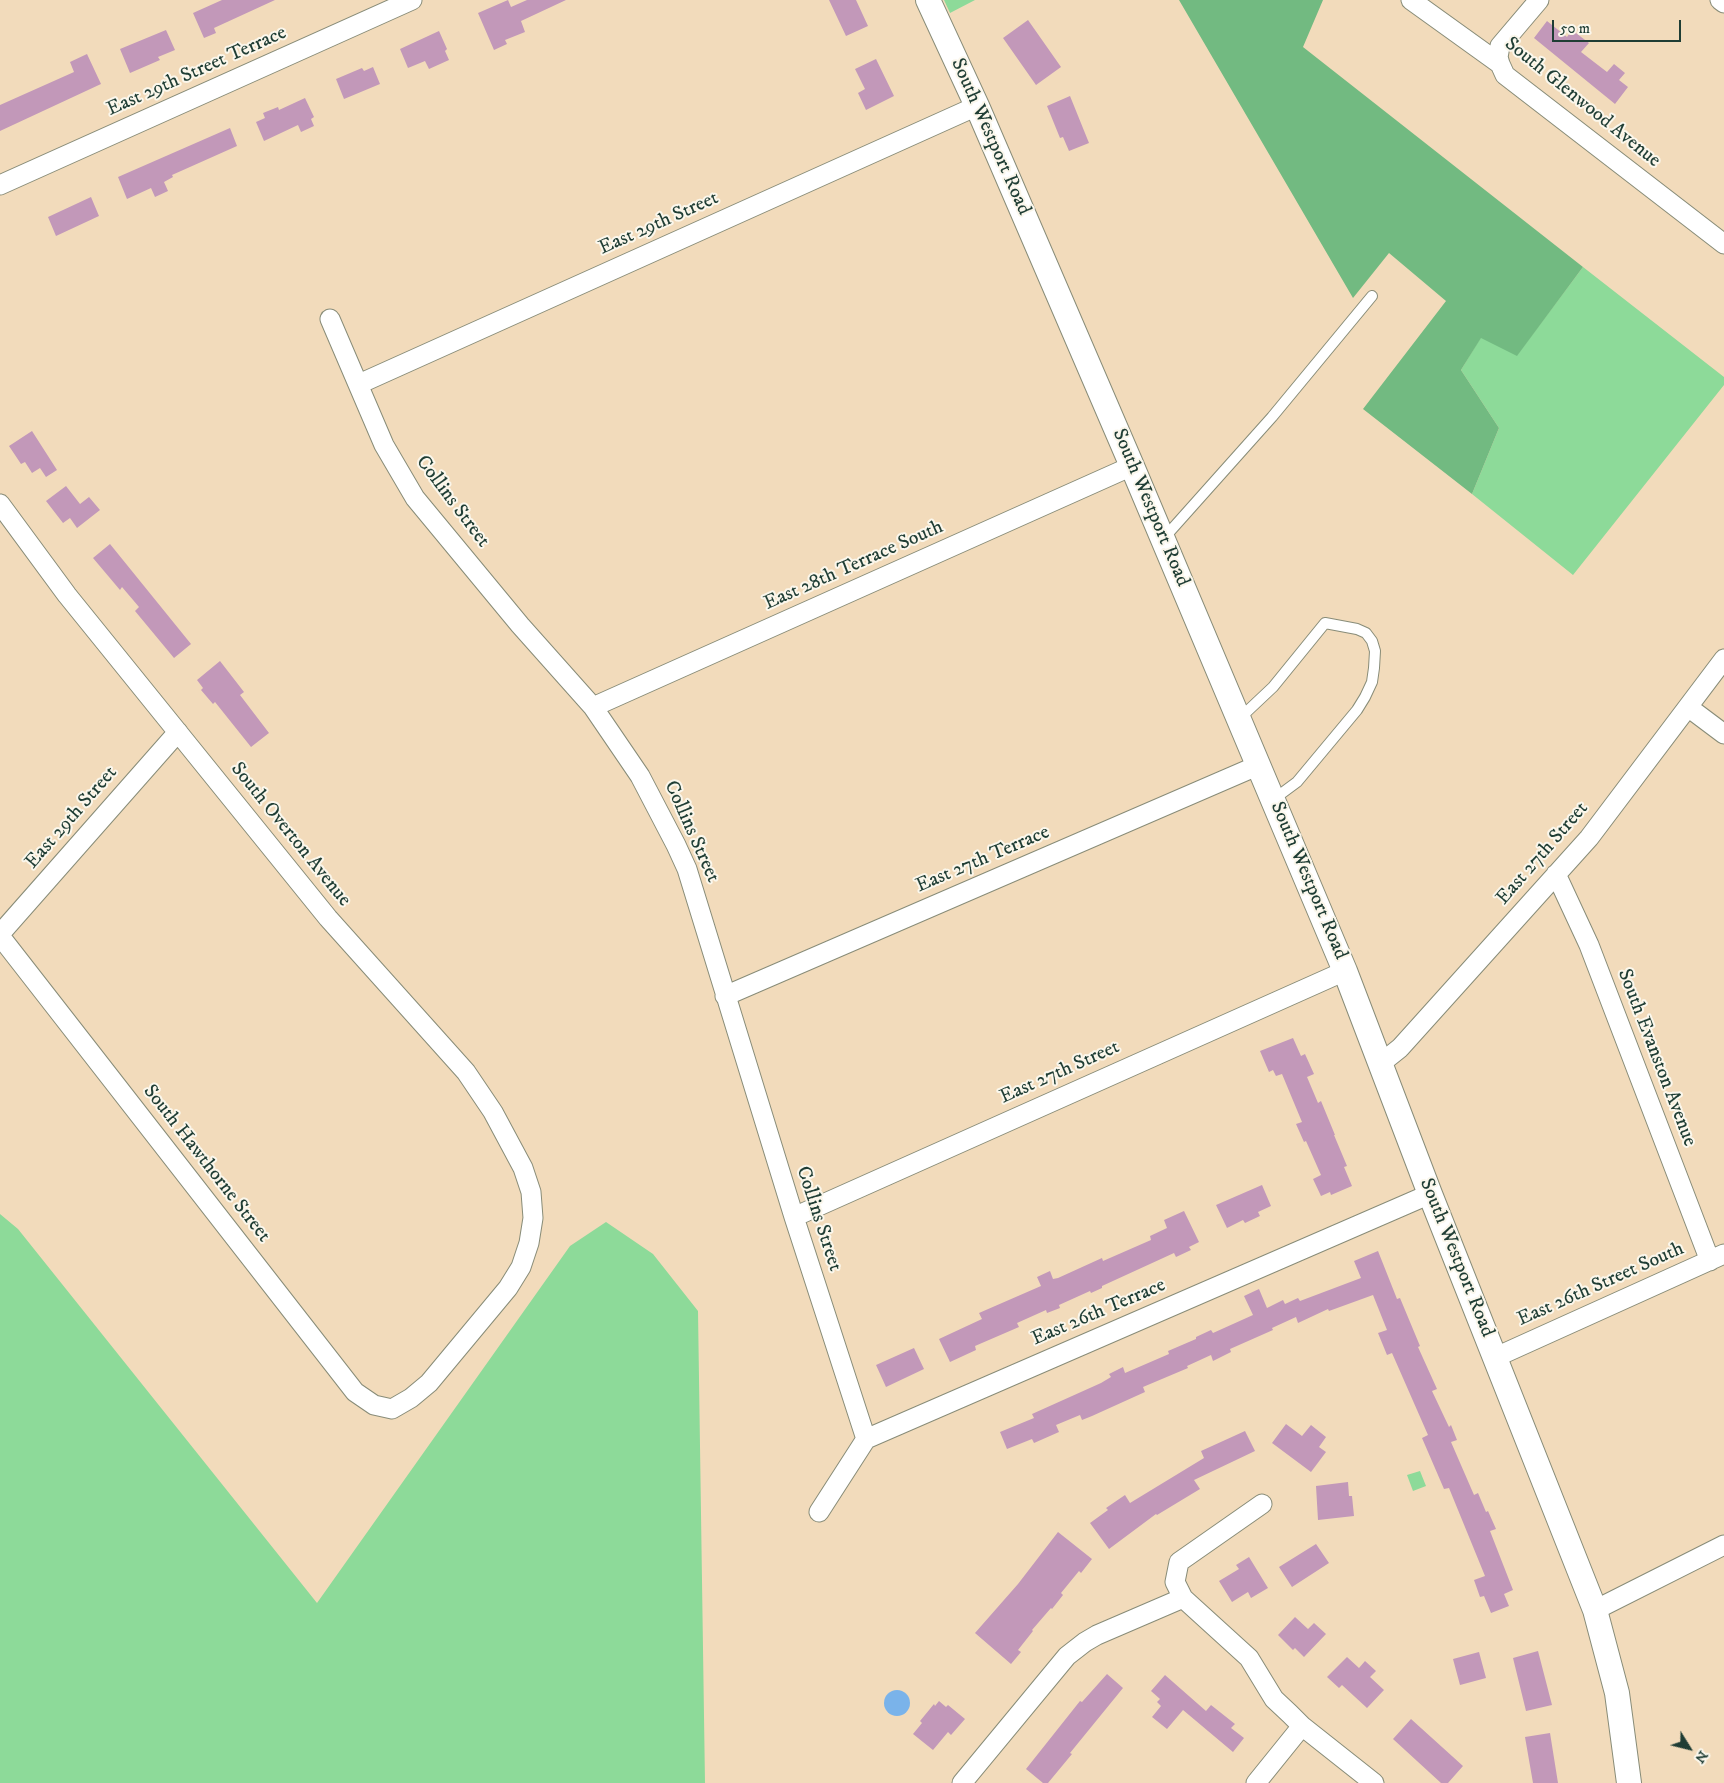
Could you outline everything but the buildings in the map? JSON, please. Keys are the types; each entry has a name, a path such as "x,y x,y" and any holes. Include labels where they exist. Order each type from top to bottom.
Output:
{"street":[{"name":"East 29th Street Terrace","path":"0,186 412,0"},
{"name":"South Westport Road","path":"928,0 977,106 1132,466 1345,970 1430,1194 1496,1356 1595,1610 1617,1693 1629,1783"},
{"name":"South Glenwood Avenue","path":"1411,0 1500,64 1505,75 1724,244"},
{"path":"1500,64 1498,56 1500,46 1539,0"},
{"path":"1720,0 1724,3"},
{"name":"East 29th Street","path":"359,384 977,106"},
{"name":"Collins Street","path":"330,319 384,445 415,498 520,625 593,707 640,776 676,845 687,869 794,1217 866,1439"},
{"name":"East 28th Terrace South","path":"593,707 1132,466"},
{"name":"South Overton Avenue","path":"0,504 67,595 328,918 466,1072 493,1112 524,1168 533,1218 530,1243 521,1267 508,1288 429,1383 411,1398 392,1409 386,1408"},
{"name":"East 27th Street","path":"1380,1064 1400,1048 1589,838 1724,660"},
{"path":"1688,707 1724,734"},
{"name":"East 29th Street","path":"0,935 178,732"},
{"name":"East 27th Terrace","path":"725,996 1259,765"},
{"name":"South Evanston Avenue","path":"1556,874 1588,945 1717,1258"},
{"name":"South Hawthorne Street","path":"0,935 355,1392 374,1405 386,1408"},
{"name":"East 27th Street","path":"794,1217 1345,970"},
{"name":"East 26th Terrace","path":"866,1439 1430,1194"},
{"name":"East 26th Street South","path":"1496,1356 1717,1258"},
{"path":"819,1512 866,1439"},
{"path":"1262,1504 1179,1562 1175,1582 1183,1598 1249,1658 1274,1699 1302,1726 1374,1783"},
{"path":"1595,1610 1724,1545"},
{"path":"962,1783 1067,1656 1097,1635 1183,1598"},
{"path":"1256,1783 1302,1726"}],"lane":[{"path":"1163,539 1272,417 1372,296"},
{"path":"1239,719 1273,687 1325,624 1356,629 1366,633 1372,641 1376,652 1372,682 1365,697 1351,717 1297,782 1274,799"}],"green space":[{"path":"944,0 975,0 950,13"},
{"path":"1179,0 1323,0 1303,47 1583,267 1517,356 1481,338 1461,370 1499,428 1472,494 1363,409 1446,301 1389,253 1353,298"},
{"path":"1583,267 1724,377 1724,385 1573,575 1472,494 1499,428 1461,370 1481,337 1517,355"},
{"path":"0,1214 18,1229 317,1603 570,1246 606,1222 653,1254 698,1311 705,1783 0,1783"},
{"path":"1420,1471 1426,1486 1413,1491 1407,1475"}],"water":[{"path":"897,1690 906,1694 910,1703 906,1712 897,1716 888,1712 884,1703 888,1694"}]}
